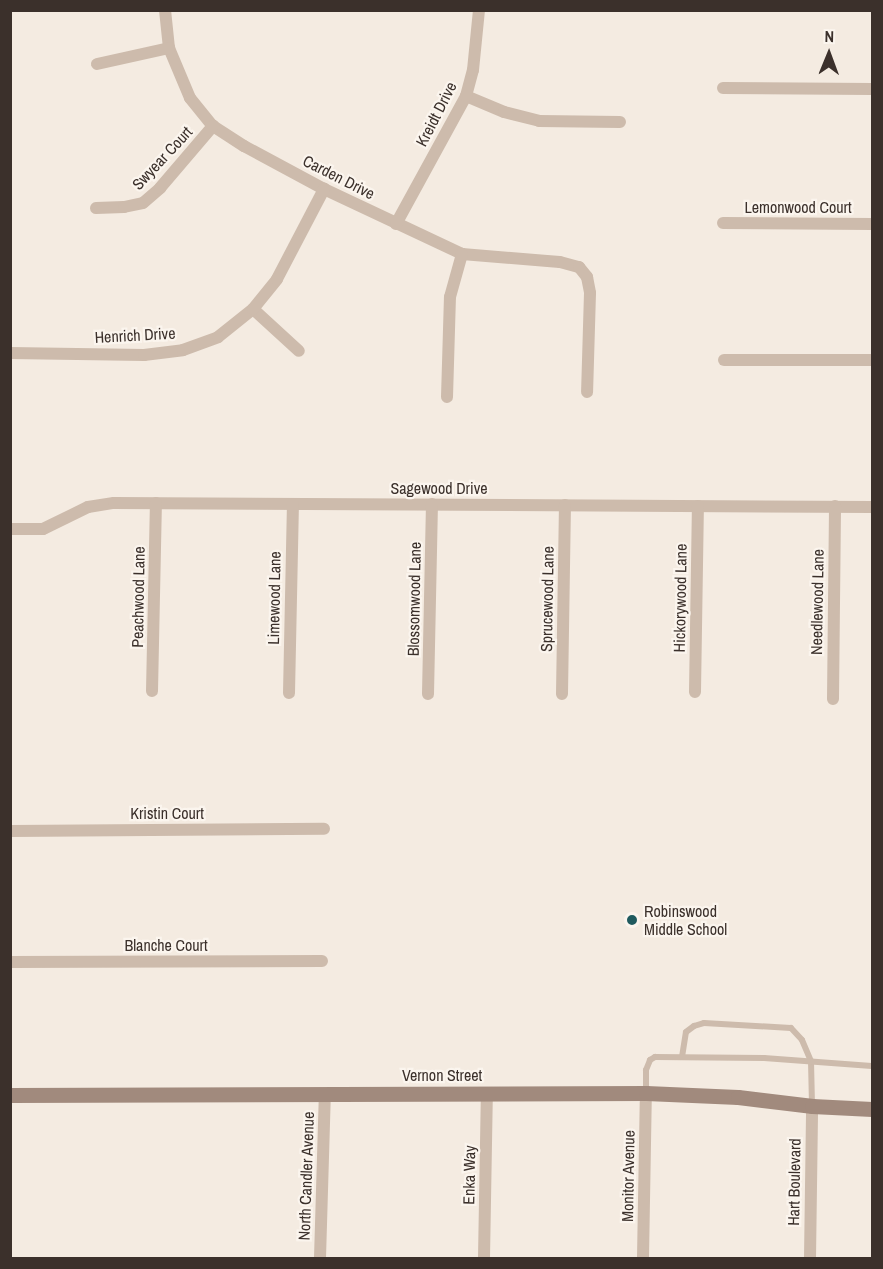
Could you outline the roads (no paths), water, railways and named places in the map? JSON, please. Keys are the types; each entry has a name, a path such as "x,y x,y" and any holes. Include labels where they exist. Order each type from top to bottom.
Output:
{"street":[{"name":"Carden Drive","path":"165,10 169,48 190,98 213,126 244,146 324,189 462,254 560,262 579,267 587,277 590,293 587,392"},
{"name":"Kreidt Drive","path":"396,224 466,96 473,70 479,10"},
{"path":"97,63 169,48"},
{"path":"723,88 873,89"},
{"path":"466,96 504,112 539,121 620,122"},
{"name":"Swyear Court","path":"96,208 124,207 143,203 160,188 213,126"},
{"name":"Henrich Drive","path":"10,353 144,355 183,350 218,337 253,309 277,279 324,189"},
{"name":"Lemonwood Court","path":"723,223 873,224"},
{"path":"447,397 450,297 462,254"},
{"path":"253,309 299,351"},
{"path":"724,360 873,360"},
{"name":"Sagewood Drive","path":"10,529 43,529 88,507 114,503 873,507"},
{"name":"Peachwood Lane","path":"152,691 156,503"},
{"name":"Limewood Lane","path":"289,693 293,504"},
{"name":"Blossomwood Lane","path":"428,694 432,504"},
{"name":"Sprucewood Lane","path":"562,694 565,505"},
{"name":"Hickorywood Lane","path":"695,692 698,506"},
{"name":"Needlewood Lane","path":"833,699 835,506"},
{"name":"Kristin Court","path":"10,831 324,829"},
{"name":"Blanche Court","path":"10,962 322,961"},
{"name":"Enka Way","path":"484,1258 487,1093"},
{"name":"Vernon Street","path":"10,1095 646,1093 873,1109"},
{"name":"Monitor Avenue","path":"643,1258 646,1093"},
{"name":"North Candler Avenue","path":"320,1258 324,1094"},
{"name":"Hart Boulevard","path":"810,1258 812,1106"}],"lane":[{"path":"682,1057 688,1028 704,1023 791,1028 797,1033 811,1061 812,1106"},
{"path":"646,1093 646,1070 650,1060 655,1057 811,1061 873,1066"}],"place":[{"name":"Robinswood Middle School","path":"632,920"}]}
